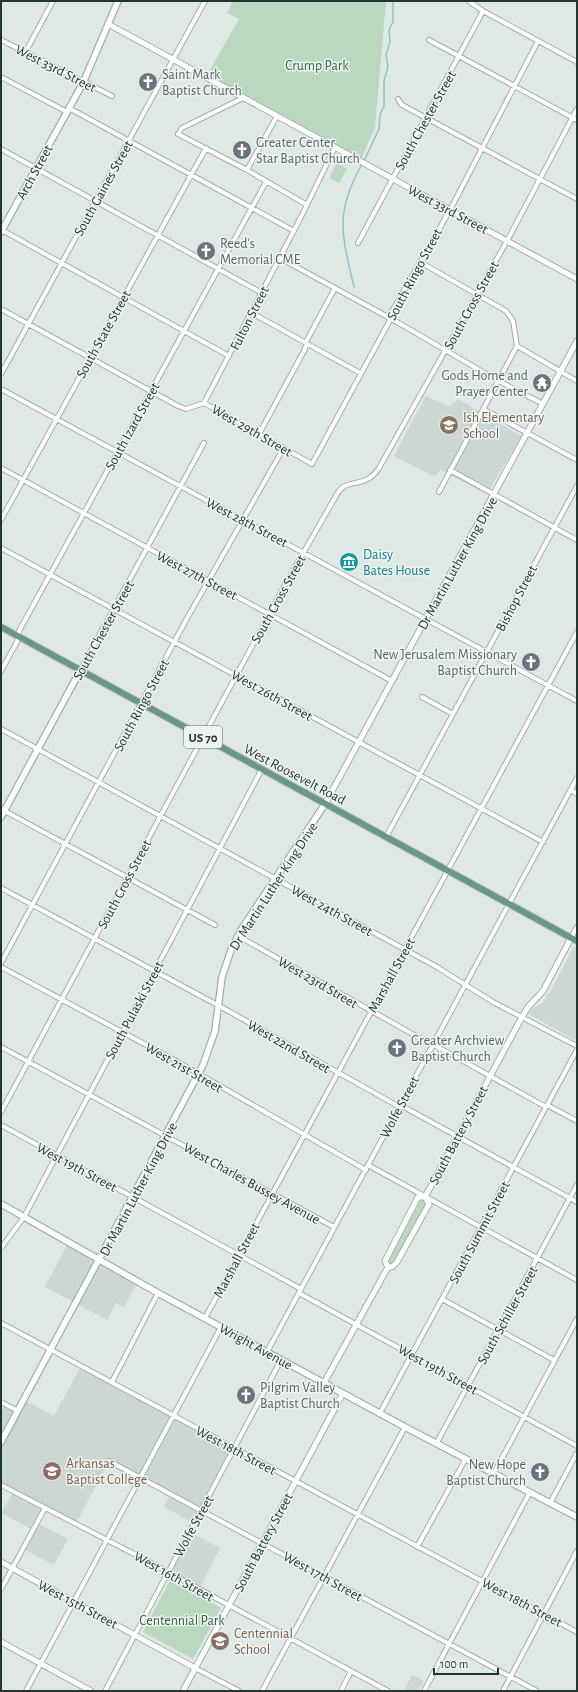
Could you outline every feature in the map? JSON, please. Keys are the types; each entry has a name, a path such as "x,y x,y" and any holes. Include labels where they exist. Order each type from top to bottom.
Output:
{"main road":[{"name":"Arch Street","path":"1,231 83,83 117,4"},
{"name":"West Roosevelt Road","path":"1,627 574,939"},
{"name":"South Chester Street","path":"1,817 3,810 80,671"},
{"name":"Dr Martin Luther King Drive","path":"1,1442 50,1349 100,1260 211,1048 224,969 238,936 325,804"},
{"name":"Wright Avenue","path":"1,1204 158,1293 465,1460 494,1473 577,1517"}],"street":[{"path":"25,53 53,1"},
{"name":"South Gaines Street","path":"1,374 205,1"},
{"path":"469,1 482,11 577,62"},
{"name":"South Chester Street","path":"358,242 460,56 482,11"},
{"name":"West 33rd Street","path":"108,24 577,279"},
{"name":"West 33rd Street","path":"1,40 83,83 112,96"},
{"path":"429,40 577,120"},
{"name":"South Ringo Street","path":"312,464 420,262 450,210 516,86 538,41"},
{"path":"1,77 129,141 190,176 294,231"},
{"path":"243,98 182,128 178,134 247,170 307,205"},
{"path":"398,100 402,105 577,199"},
{"name":"South Cross Street","path":"1,1112 269,614 338,491 345,485 369,480 376,474 507,241 577,109"},
{"path":"247,170 277,116"},
{"name":"Fulton Street","path":"204,403 294,231 335,147"},
{"name":"South State Street","path":"1,520 206,148"},
{"path":"1,149 262,293"},
{"name":"South Izard Street","path":"1,671 50,575 266,182"},
{"path":"1,231 62,263 229,356"},
{"path":"280,258 390,318 498,381 543,404"},
{"path":"420,262 476,295 502,308 510,316 516,331 517,346 439,492"},
{"path":"259,434 305,349 306,343 335,288"},
{"name":"West 29th Street","path":"1,309 90,359 186,409 204,403 283,449 312,464"},
{"path":"252,313 360,373"},
{"name":"Dr Martin Luther King Drive","path":"325,804 577,341"},
{"path":"517,346 577,381"},
{"name":"West 28th Street","path":"1,389 303,554 577,701"},
{"path":"483,409 577,460"},
{"name":"South Chester Street","path":"80,671 204,443"},
{"name":"South Ringo Street","path":"1,963 142,704 174,642 241,520 283,449"},
{"name":"West 27th Street","path":"1,468 392,681"},
{"path":"450,470 577,540"},
{"name":"Bishop Street","path":"386,837 577,486"},
{"name":"West 26th Street","path":"1,548 543,842"},
{"name":"Marshall Street","path":"205,1318 482,810 577,632"},
{"path":"422,697 453,714"},
{"name":"West 24th Street","path":"1,729 577,1046"},
{"name":"South Pulaski Street","path":"1,1248 24,1217 262,769"},
{"name":"Wolfe Street","path":"267,1352 577,778"},
{"path":"571,790 577,794"},
{"path":"3,810 215,925"},
{"name":"West 22nd Street","path":"1,888 218,1006 337,1074 399,1106 404,1107 577,1202"},
{"name":"South Battery Street","path":"324,1383 388,1267 392,1267 397,1262 429,1204 425,1196 457,1136 522,1017 528,1007 543,991 574,939 577,927"},
{"name":"West 23rd Street","path":"238,936 371,1012 577,1122"},
{"name":"West 21st Street","path":"1,967 123,1032 366,1170"},
{"name":"West Charles Bussey Avenue","path":"1,1047 334,1227"},
{"name":"South Summit Street","path":"380,1413 577,1050"},
{"name":"West 19th Street","path":"1,1125 301,1289"},
{"path":"368,1165 577,1280"},
{"name":"South Schiller Street","path":"436,1444 577,1185"},
{"path":"388,1267 385,1262 387,1257 418,1197 425,1196"},
{"path":"112,1382 158,1293"},
{"name":"West 19th Street","path":"299,1294 577,1446"},
{"path":"442,1299 554,1360"},
{"path":"494,1473 577,1319"},
{"name":"West 18th Street","path":"1,1323 235,1450 577,1632"},
{"path":"26,1691 106,1539 140,1479 221,1327"},
{"name":"Wolfe Street","path":"105,1691 134,1634 235,1450 281,1360"},
{"name":"South Battery Street","path":"182,1691 343,1393"},
{"path":"1,1402 18,1411"},
{"path":"262,1691 405,1427"},
{"path":"550,1503 577,1453"},
{"path":"417,1547 465,1460"},
{"name":"West 17th Street","path":"109,1461 537,1691"},
{"name":"West 16th Street","path":"1,1485 106,1539 388,1691"},
{"path":"424,1691 530,1492"},
{"path":"1,1589 45,1508"},
{"path":"502,1691 577,1551"},
{"name":"West 15th Street","path":"1,1562 239,1691"},
{"path":"1,1642 91,1691"},
{"path":"341,1691 352,1671"}],"shaded area":[{"path":"426,396 450,407 458,399 521,436 487,494 440,470 435,477 394,456"},
{"path":"574,946 577,948 577,1037 575,1040 529,1014 532,1009 542,1003 551,990"},
{"path":"68,1243 138,1281 124,1307 116,1303 107,1320 45,1287"},
{"name":"Arkansas Baptist College","path":"81,1366 235,1450 195,1524 164,1507 170,1495 109,1461 75,1525 45,1508 37,1523 68,1539 54,1565 23,1549 33,1530 1,1513 13,1492 1,1485 1,1402 18,1411 24,1400 54,1416"},
{"path":"190,1532 220,1548 199,1589 168,1573"},
{"path":"412,1675 424,1681 418,1691 404,1691"}],"green space":[{"name":"Crump Park","path":"233,1 386,1 375,127 360,161 206,77 239,19 227,13"},
{"path":"337,163 347,169 339,183 329,178"},
{"path":"421,1200 425,1201 426,1204 394,1263 390,1265 388,1260"},
{"name":"Centennial Park","path":"170,1581 221,1608 193,1659 143,1632"}],"waterway":[{"path":"364,161 379,129 380,115 384,106 384,81 388,67 386,55 390,42 389,30 393,22 393,1"},
{"path":"354,287 346,253 343,225 347,197 362,164"}],"place":[{"name":"Saint Mark Baptist Church","path":"148,82"},
{"name":"Greater Center Star Baptist Church","path":"242,150"},
{"name":"Reed's Memorial CME","path":"206,251"},
{"name":"Gods Home and Prayer Center","path":"542,383"},
{"name":"Ish Elementary School","path":"449,425"},
{"name":"Daisy Bates House","path":"349,562"},
{"name":"New Jerusalem Missionary Baptist Church","path":"531,662"},
{"name":"Greater Archview Baptist Church","path":"397,1048"},
{"name":"Pilgrim Valley Baptist Church","path":"246,1395"},
{"name":"Arkansas Baptist College","path":"52,1471"},
{"name":"New Hope Baptist Church","path":"540,1472"},
{"name":"Centennial School","path":"220,1641"}]}
